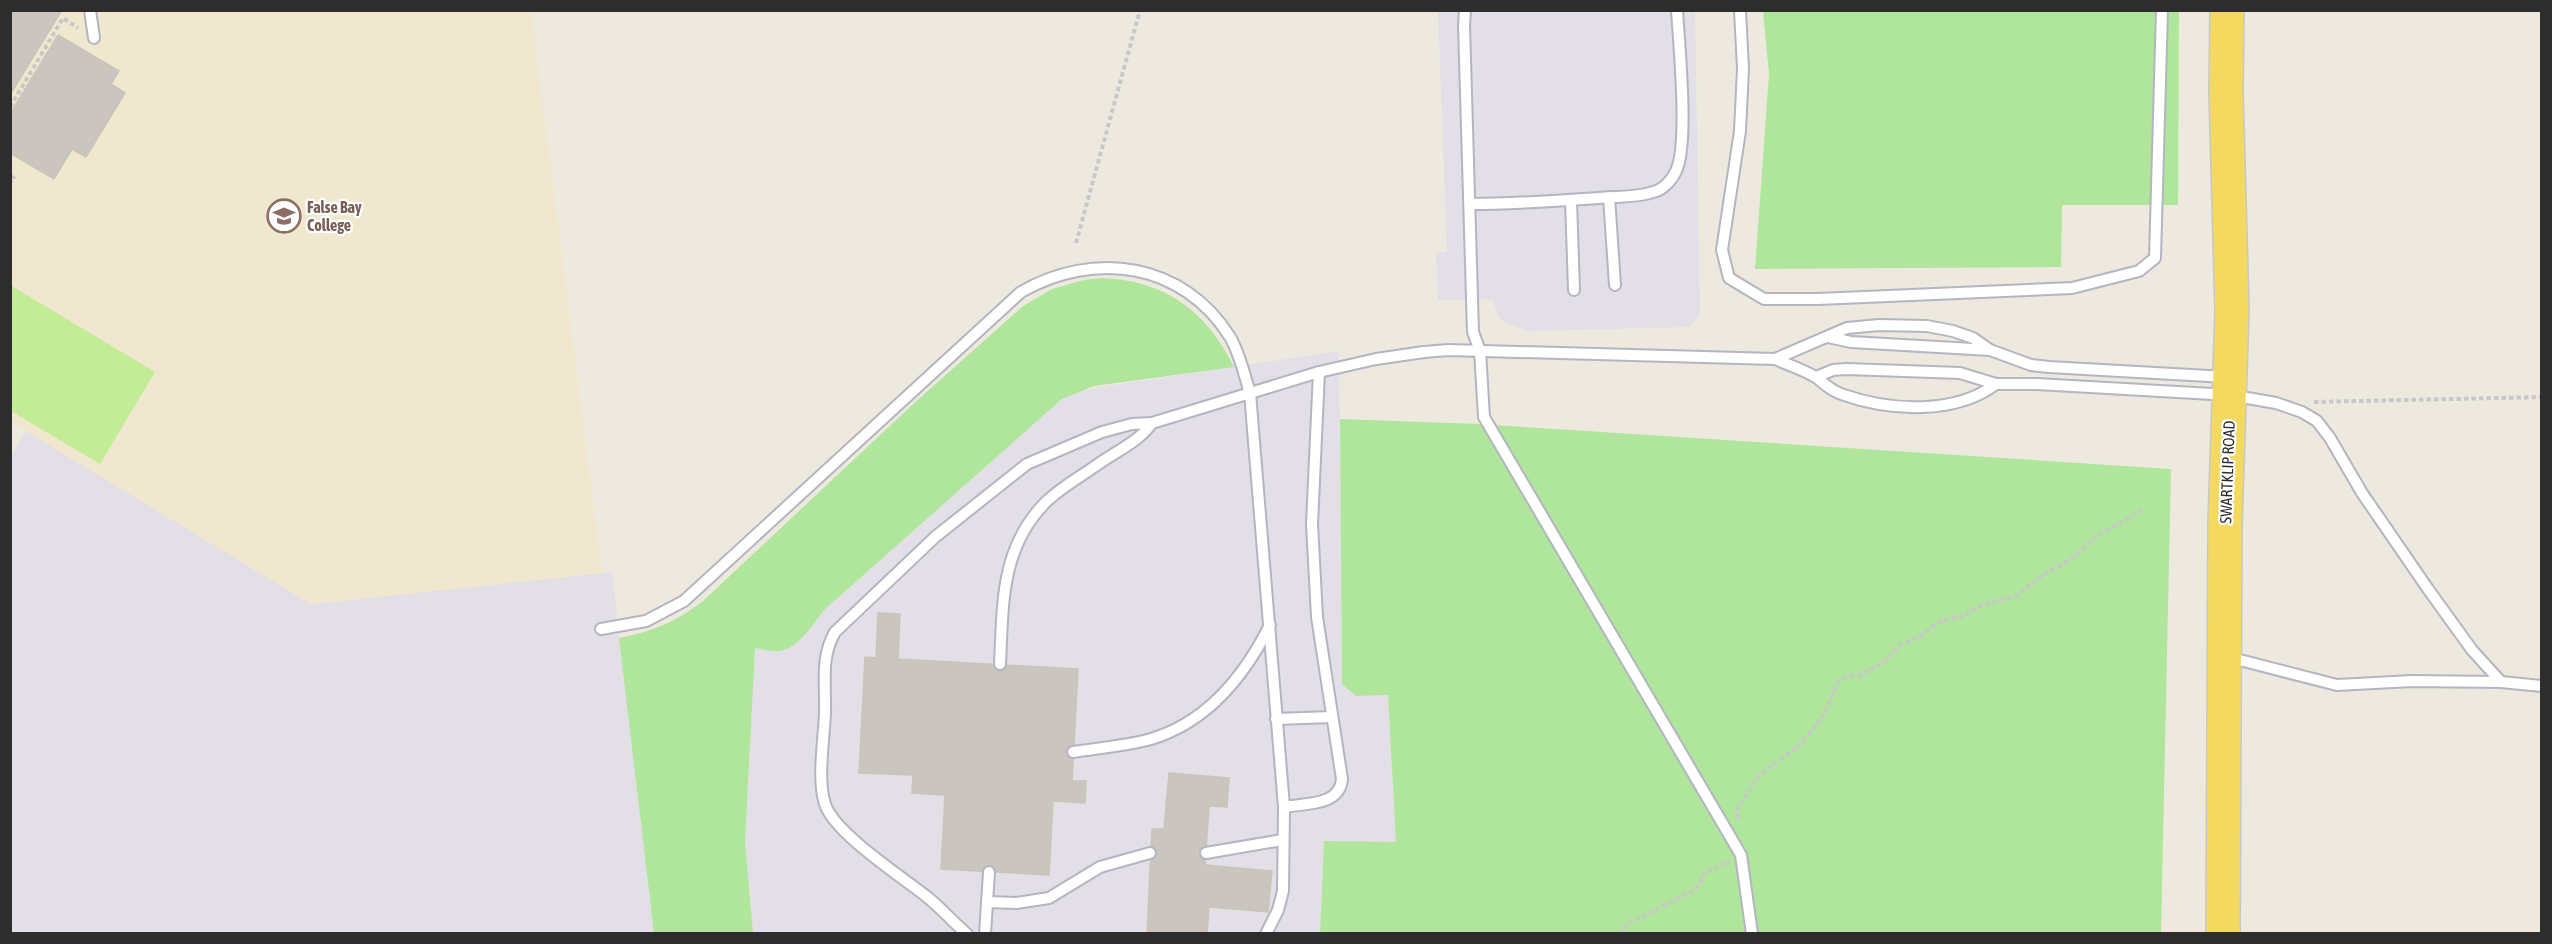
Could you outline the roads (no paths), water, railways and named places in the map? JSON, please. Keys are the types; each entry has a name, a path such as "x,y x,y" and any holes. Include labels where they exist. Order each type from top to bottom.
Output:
{"main road":[{"name":"SWARTKLIP ROAD","path":"2223,933 2225,525 2232,311 2226,92 2227,10"}],"lane":[{"path":"90,10 94,38"},
{"path":"1458,10 1464,25"},
{"path":"1465,10 1473,332 1480,351 1484,417 1741,855 1752,933"},
{"path":"1470,204 1514,204 1635,196 1656,192 1666,184 1676,172 1681,158 1677,10"},
{"path":"1740,10 1743,69 1740,131 1722,250 1729,278 1764,299 1818,299 2072,288 2139,271 2155,258 2162,10"},
{"path":"1609,197 1615,285"},
{"path":"1571,200 1574,290"},
{"path":"601,628 646,621 684,601 1021,292 1052,276 1083,268 1115,267 1145,273 1178,287 1207,309 1230,337 1238,353 1250,393 1271,624 1284,807 1283,891 1278,910 1266,933"},
{"path":"1775,359 1847,328 1879,325 1927,326 1964,334 1990,350 2031,365 2230,386 2302,412 2317,421 2330,438 2362,493 2428,589 2472,650 2501,682"},
{"path":"1828,337 1851,342 1990,350"},
{"path":"967,933 928,898 859,844 825,807 822,791 824,667 830,641 835,632 935,537 1027,464 1102,432 1132,424 1152,423 1319,372 1406,355 1448,350 1775,359 1816,377 1831,389 1844,395 1895,406 1946,405 1979,397 1996,384"},
{"path":"1816,377 1833,370 1923,371 1969,375 1996,384 2230,386"},
{"path":"1284,807 1332,799 1341,789 1342,779 1317,617 1312,524 1319,372"},
{"path":"1000,664 1004,591 1009,561 1019,538 1044,504 1097,464 1143,436 1152,423"},
{"path":"1074,752 1150,739 1195,717 1216,701 1237,680 1271,624"},
{"path":"2225,656 2337,685 2359,686 2412,681 2501,682 2541,686"},
{"path":"1276,719 1332,717"},
{"path":"1206,853 1282,840"},
{"path":"987,902 1016,903 1049,898 1100,867 1150,853"},
{"path":"985,933 989,872"}],"place":[{"name":"False Bay College","path":"284,216"}]}
